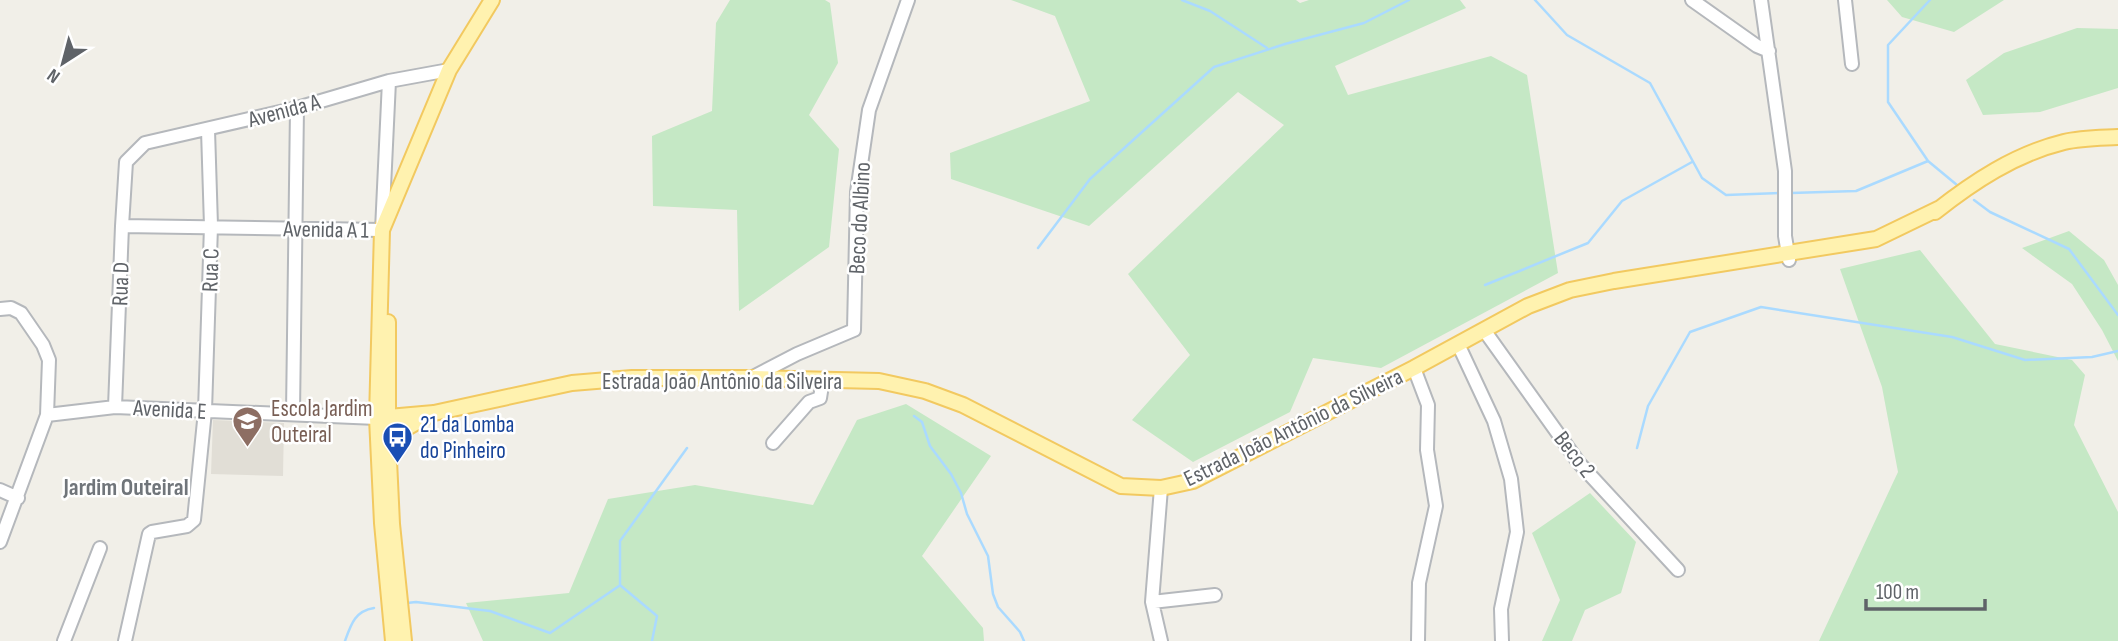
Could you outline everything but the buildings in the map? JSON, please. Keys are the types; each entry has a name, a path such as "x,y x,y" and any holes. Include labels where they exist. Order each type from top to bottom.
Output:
{"main road":[{"path":"393,641 382,523 387,262 382,230 449,70 492,0"},
{"name":"Estrada João Antônio da Silveira","path":"383,418 434,413 572,383 632,378 879,381 925,391 963,405 1121,486 1161,488 1194,481 1528,306 1570,290 1614,281 1788,256 1876,239 1940,208 1980,179 2014,160 2064,142 2118,137"},
{"name":"Estrada João Antônio da Silveira","path":"388,439 434,413"},
{"path":"383,418 388,439 392,524 404,641"}],"street":[{"name":"Beco do Albino","path":"751,378 797,354 854,330 857,192 869,110 908,0"},
{"path":"1692,0 1757,46 1769,51"},
{"path":"1761,0 1785,171 1784,236 1788,256"},
{"path":"1845,0 1852,64"},
{"name":"Avenida A","path":"127,162 145,143 297,108 389,81 449,70"},
{"name":"Avenida A 1","path":"122,226 382,230 389,81"},
{"path":"293,414 297,108"},
{"name":"Rua C","path":"125,641 149,534 187,526 194,520 205,411 211,226 208,130"},
{"name":"Rua D","path":"115,407 127,162"},
{"path":"0,309 11,308 20,313 49,360 47,415 0,542"},
{"name":"Beco 2","path":"1484,330 1579,463 1678,569"},
{"path":"1458,344 1494,421 1511,480 1517,532 1501,609 1502,641"},
{"path":"1414,368 1428,405 1427,450 1436,506 1419,583 1418,641"},
{"path":"773,443 808,402 820,398 823,379"},
{"name":"Avenida E","path":"47,415 115,407 383,418"},
{"path":"1161,488 1152,602 1161,641"},
{"path":"0,490 18,498"},
{"path":"64,641 100,548"},
{"path":"1152,602 1215,595"}],"shaded area":[{"name":"Escola Jardim Outeiral","path":"213,420 284,423 283,476 211,474"}],"green space":[{"path":"730,0 825,0 830,3 838,63 809,115 839,149 829,247 739,311 737,210 653,206 652,136 712,111 716,23"},
{"path":"1011,0 1296,0 1300,3 1309,0 1460,0 1466,8 1335,66 1348,95 1491,56 1527,75 1558,273 1381,368 1313,358 1290,412 1193,462 1132,420 1190,355 1128,274 1284,125 1238,92 1089,226 951,179 950,153 1090,101 1055,16"},
{"path":"1887,0 2004,0 1954,32 1902,17"},
{"path":"2077,28 2118,29 2118,88 2040,112 1983,115 1966,80 2004,53"},
{"path":"2069,231 2104,260 2118,285 2118,361 2102,330 2072,284 2022,248"},
{"path":"1920,250 1995,344 2072,360 2085,375 2074,425 2118,512 2118,641 1819,641 1898,472 1882,387 1840,269"},
{"path":"906,404 991,456 922,556 983,628 984,641 483,641 466,603 569,593 608,499 695,485 813,505 857,420"},
{"path":"1590,493 1636,542 1621,593 1585,610 1572,641 1542,641 1560,600 1532,533"}],"waterway":[{"path":"1182,0 1210,11 1267,48"},
{"path":"1038,248 1090,179 1214,67 1364,23 1409,0"},
{"path":"1535,0 1567,35 1650,83 1702,178 1726,195 1781,193"},
{"path":"1930,0 1888,45 1888,102 1928,161 1957,185"},
{"path":"1791,193 1856,191 1928,161"},
{"path":"1485,285 1588,243 1622,201 1692,162"},
{"path":"1974,200 1990,212 2069,249 2118,315"},
{"path":"1637,448 1648,406 1690,332 1761,307 1952,337 2025,360 2092,357 2118,351"},
{"path":"914,416 922,422 930,446 951,474 961,493 967,514 988,556 993,594 998,607 1020,632 1024,641"},
{"path":"652,641 657,616 620,585 620,541 687,448"},
{"path":"407,603 490,611 550,633 619,586"},
{"path":"345,641 358,615 374,608"}],"place":[{"name":"Escola Jardim Outeiral","path":"248,448"},
{"name":"21 da Lomba do Pinheiro","path":"397,464"}],"district":[{"name":"Jardim Outeiral","path":"126,487"}]}
